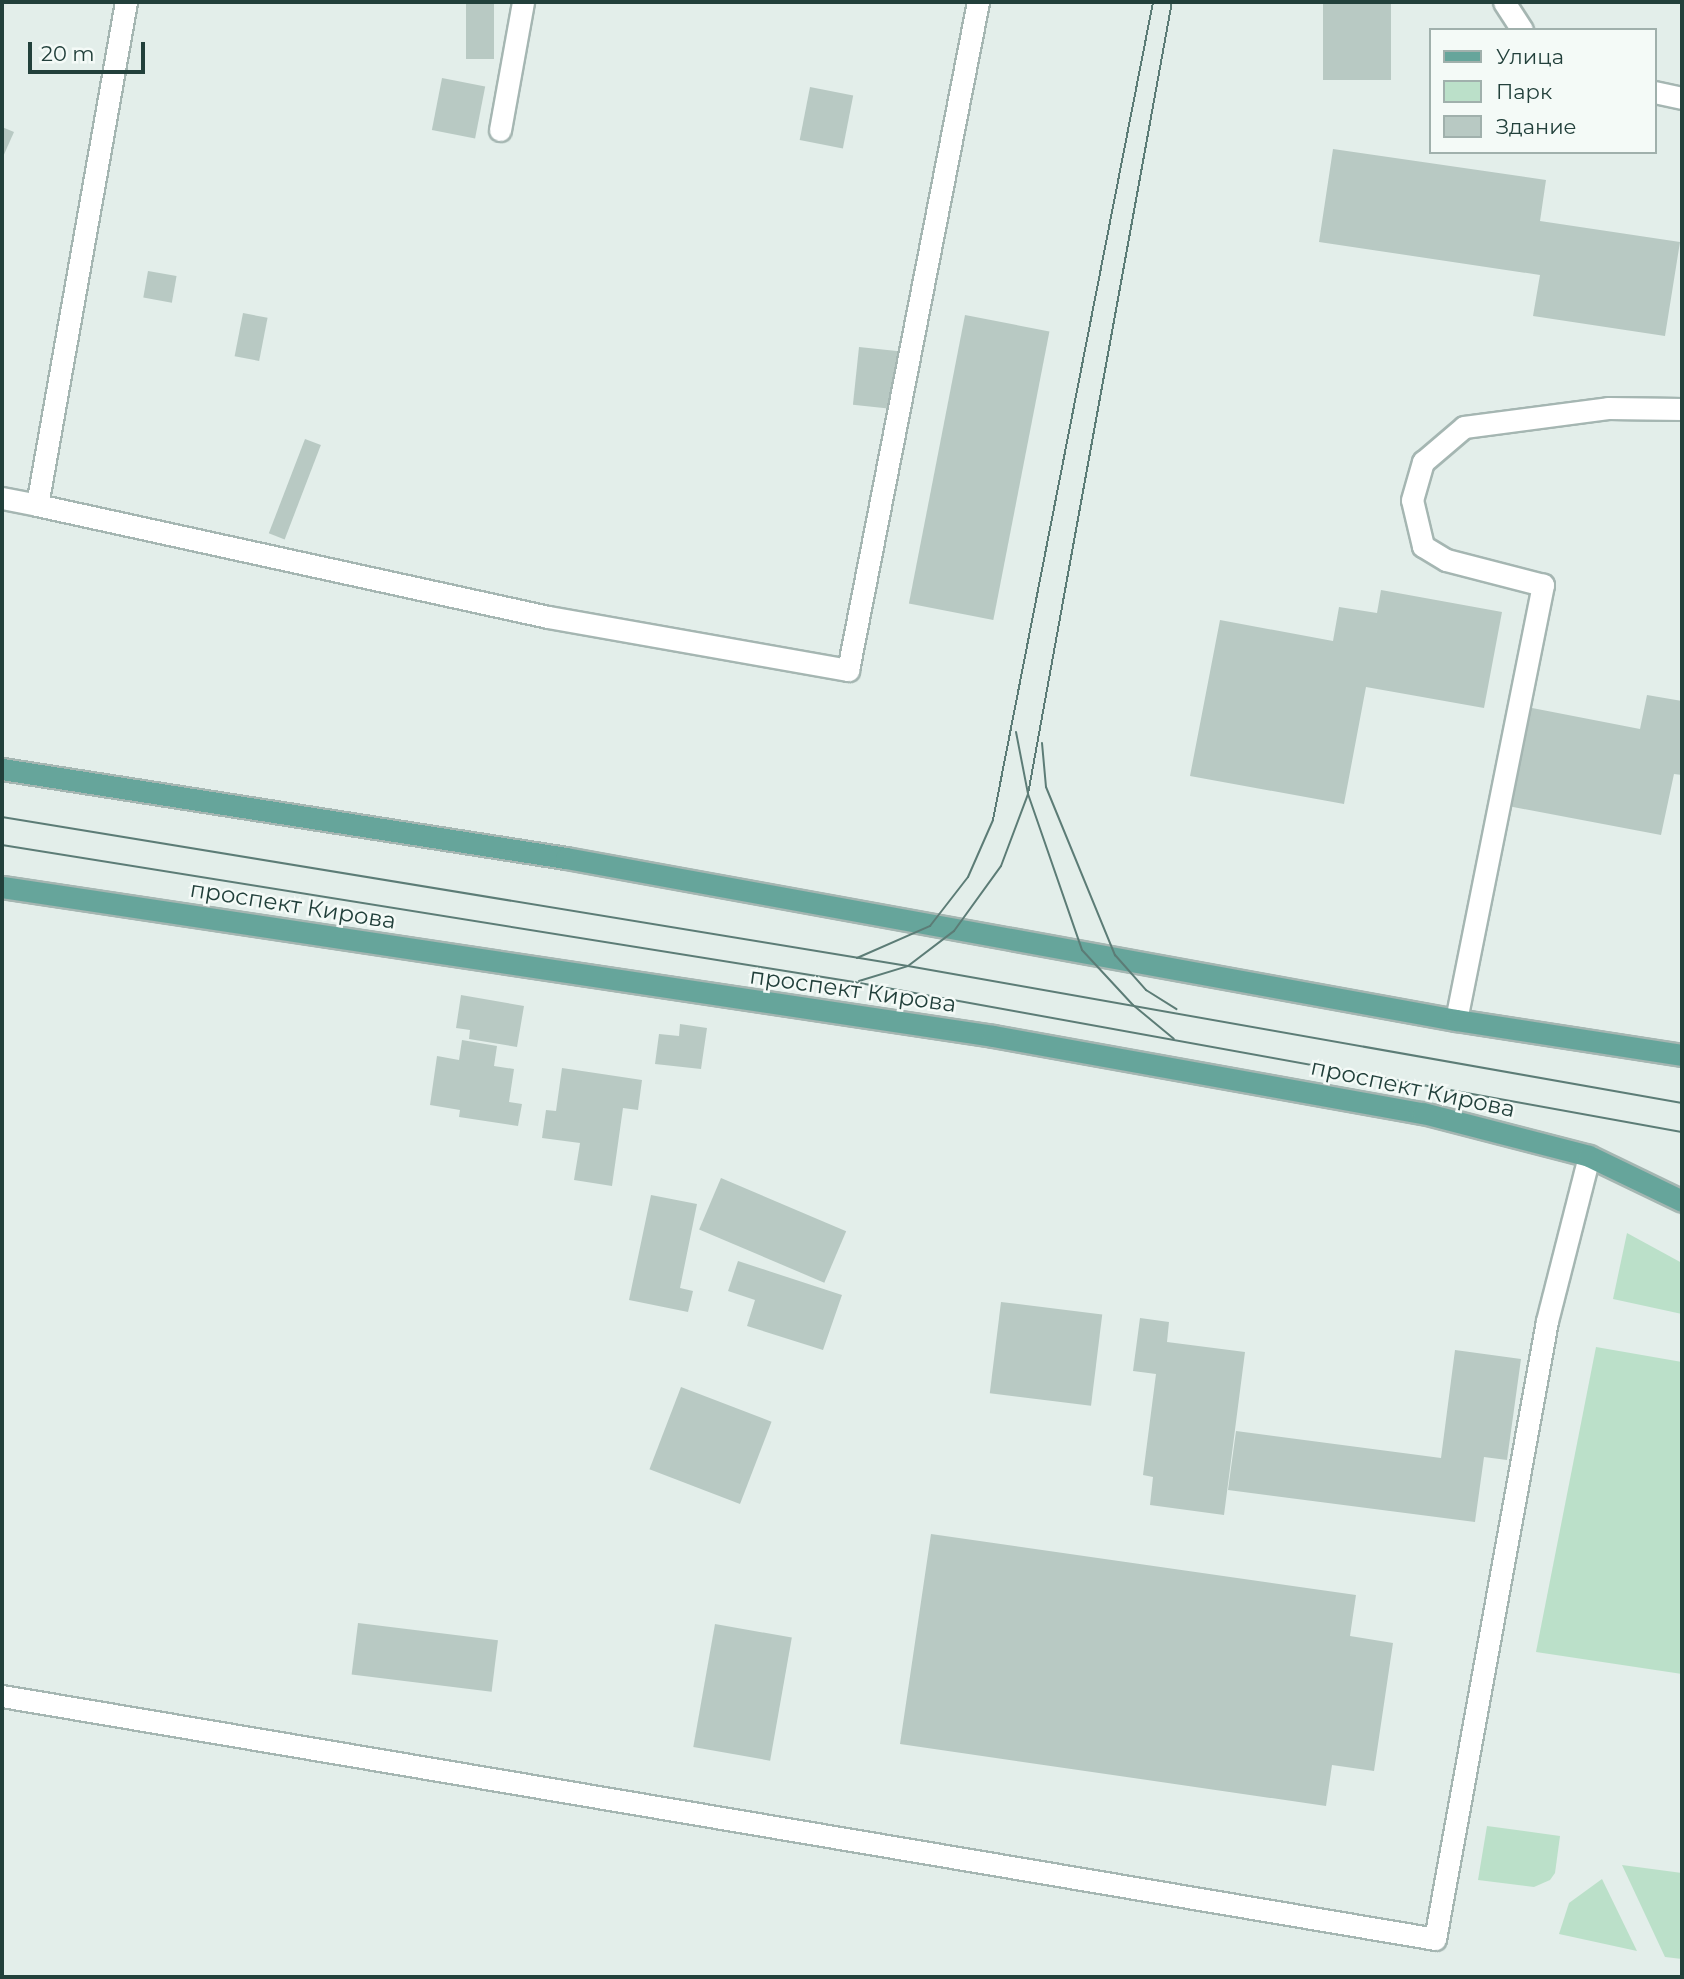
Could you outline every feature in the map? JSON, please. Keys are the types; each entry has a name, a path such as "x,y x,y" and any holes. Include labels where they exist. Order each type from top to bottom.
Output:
{"main road":[{"path":"2,769 566,858 1456,1020 1682,1055"},
{"name":"проспект Кирова","path":"2,887 993,1036 1423,1113 1589,1156 1682,1201"}],"lane":[{"path":"37,505 126,2"},
{"path":"500,130 523,2"},
{"path":"2,498 548,617 848,670 978,2"},
{"path":"1504,2 1521,28"},
{"path":"1656,92 1682,98"},
{"path":"1456,1020 1543,586 1446,560 1423,546 1412,500 1423,462 1464,427 1608,408 1682,409"},
{"path":"2,1696 1435,1939 1547,1321 1589,1156"}],"green space":[{"path":"1627,1233 1682,1263 1682,1314 1613,1299"},
{"path":"1596,1347 1682,1362 1682,1674 1536,1652"},
{"path":"1487,1826 1560,1836 1555,1873 1550,1880 1534,1887 1478,1880"},
{"path":"1622,1865 1682,1873 1682,1959 1665,1957"},
{"path":"1602,1879 1637,1951 1559,1934 1569,1903"}],"building":[{"path":"466,2 494,2 494,59 466,59"},
{"path":"1323,2 1391,2 1391,80 1323,80"},
{"path":"442,78 485,86 475,138 432,130"},
{"path":"810,87 853,95 843,148 800,140"},
{"path":"2,127 14,132 2,159"},
{"path":"1333,149 1546,180 1540,221 1680,242 1665,336 1533,316 1540,275 1319,242"},
{"path":"148,271 177,276 172,303 143,298"},
{"path":"243,313 268,318 259,361 235,356"},
{"path":"965,315 1049,331 993,620 909,604"},
{"path":"859,347 904,352 898,409 853,405"},
{"path":"305,439 321,445 285,539 269,533"},
{"path":"1381,590 1502,612 1484,708 1366,687 1344,804 1190,776 1220,620 1333,641 1339,607 1377,613"},
{"path":"1647,695 1682,701 1682,775 1674,774 1661,835 1508,806 1527,707 1640,729"},
{"path":"461,995 524,1006 517,1047 469,1039 470,1030 456,1028"},
{"path":"680,1024 707,1028 701,1069 655,1064 659,1034 679,1036"},
{"path":"462,1040 497,1046 494,1066 514,1069 509,1102 522,1104 518,1126 459,1117 460,1110 430,1105 437,1056 459,1060"},
{"path":"562,1068 642,1080 638,1110 623,1108 612,1186 574,1180 580,1143 542,1138 546,1110 556,1111"},
{"path":"721,1178 846,1231 824,1283 699,1230"},
{"path":"651,1195 697,1204 680,1288 693,1291 688,1312 629,1300"},
{"path":"738,1261 842,1295 823,1350 747,1326 755,1300 728,1291"},
{"path":"1001,1302 1102,1314 1091,1406 990,1393"},
{"path":"1140,1318 1169,1322 1167,1342 1245,1352 1224,1515 1150,1505 1153,1477 1143,1475 1156,1374 1133,1371"},
{"path":"1455,1350 1521,1359 1507,1460 1484,1457 1475,1522 1228,1490 1236,1431 1441,1458"},
{"path":"681,1387 772,1422 740,1504 649,1469"},
{"path":"931,1534 1356,1595 1350,1636 1393,1643 1374,1771 1332,1765 1326,1806 900,1744"},
{"path":"358,1623 498,1640 492,1692 352,1675"},
{"path":"715,1624 792,1638 770,1761 693,1747"}],"tram line":[{"path":"857,958 930,926 968,877 993,820 1153,2"},
{"path":"859,981 908,966 954,931 1001,866 1028,794 1172,2"},
{"path":"1016,732 1028,794 1082,950 1133,1005 1174,1039"},
{"path":"1042,743 1046,787 1115,955 1146,990 1176,1009"},
{"path":"2,817 908,966 1682,1103"},
{"path":"2,845 854,982 1682,1132"}]}
